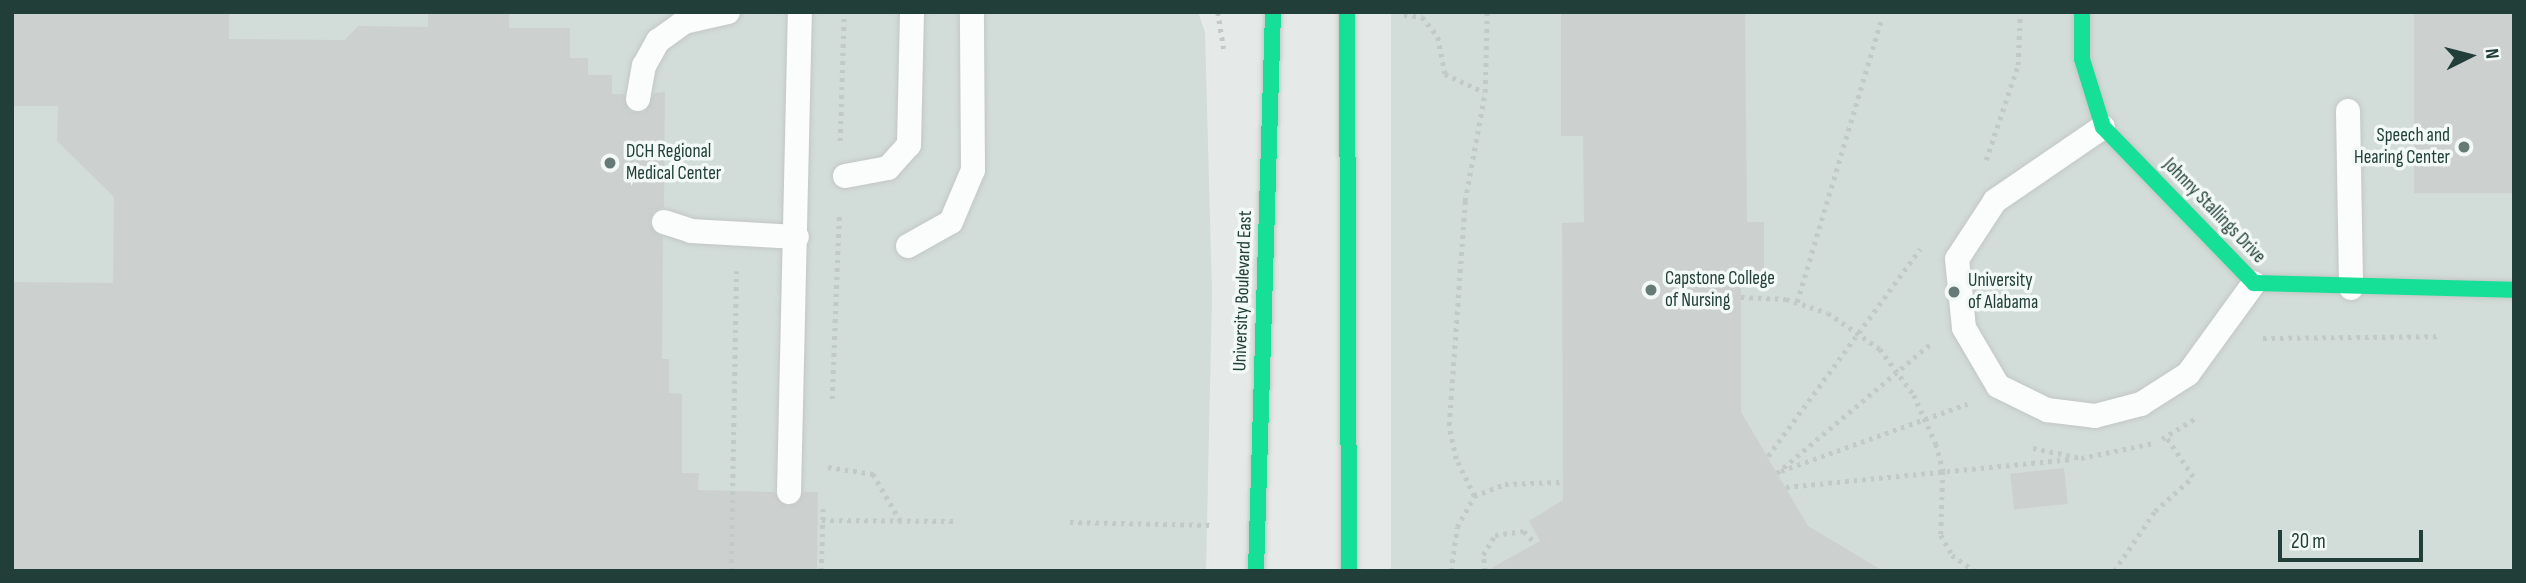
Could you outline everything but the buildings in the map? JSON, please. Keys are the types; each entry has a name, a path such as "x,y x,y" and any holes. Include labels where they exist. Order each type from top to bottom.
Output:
{"main road":[{"name":"University Boulevard East","path":"1256,571 1273,12"},
{"path":"1347,12 1349,571"},
{"name":"Johnny Stallings Drive","path":"2082,12 2082,59 2103,127 2255,283 2351,288 2514,290"}],"lane":[{"path":"638,99 644,66 658,41 684,22 728,12"},
{"path":"789,492 797,237 800,12"},
{"path":"842,165 888,168 909,145 912,12"},
{"path":"908,246 951,222 973,170 972,12"},
{"path":"2347,111 2351,288"},
{"path":"2103,127 1995,201 1957,259 1964,328 1998,386 2047,410 2095,416 2141,404 2188,374 2255,283"},
{"path":"664,222 691,232 797,237"}],"path":[{"path":"842,165 844,12"},
{"path":"1475,496 1456,459 1449,425 1465,201 1485,92 1488,12"},
{"path":"1861,12 1882,17 1904,12"},
{"path":"1978,168 2004,119 2018,65 2020,12"},
{"path":"1405,15 1422,17 1438,37 1446,74 1485,92"},
{"path":"1797,302 1882,17"},
{"path":"832,403 839,206"},
{"path":"1768,456 1928,237 1925,259"},
{"path":"731,571 734,262"},
{"path":"1741,297 1797,302 1859,332 1899,371 1926,419 1943,471 1941,535 1965,568 1975,571"},
{"path":"1931,333 1937,353"},
{"path":"2255,342 2295,336 2457,336"},
{"path":"1934,342 1777,473 1967,404"},
{"path":"1960,398 1975,412"},
{"path":"1786,487 2081,458 2140,449 2166,437 2205,409"},
{"path":"2114,571 2155,511 2193,477 2166,437"},
{"path":"2020,442 2081,458"},
{"path":"825,477 827,454"},
{"path":"826,467 873,474 900,520"},
{"path":"1451,571 1457,527 1475,496 1505,484 1563,482"},
{"path":"821,571 823,498"},
{"path":"822,520 957,521"},
{"path":"1070,522 1224,525"},
{"path":"1485,571 1483,555 1495,535 1524,531 1535,543"}],"shaded area":[{"name":"DCH Regional Medical Center","path":"12,12 1198,12 1205,32 1212,294 1206,571 12,571"},
{"name":"University of Alabama","path":"1391,12 2514,12 2514,571 1391,571"}],"traffic: fast":[{"path":"1256,571 1273,12"},
{"path":"1347,12 1349,571"},
{"path":"2082,12 2082,59 2103,127 2254,283 2514,290"}],"place":[{"name":"Speech and Hearing Center","path":"2464,147"},
{"name":"DCH Regional Medical Center","path":"610,163"},
{"name":"Capstone College of Nursing","path":"1651,290"},
{"name":"University of Alabama","path":"1954,292"}]}
